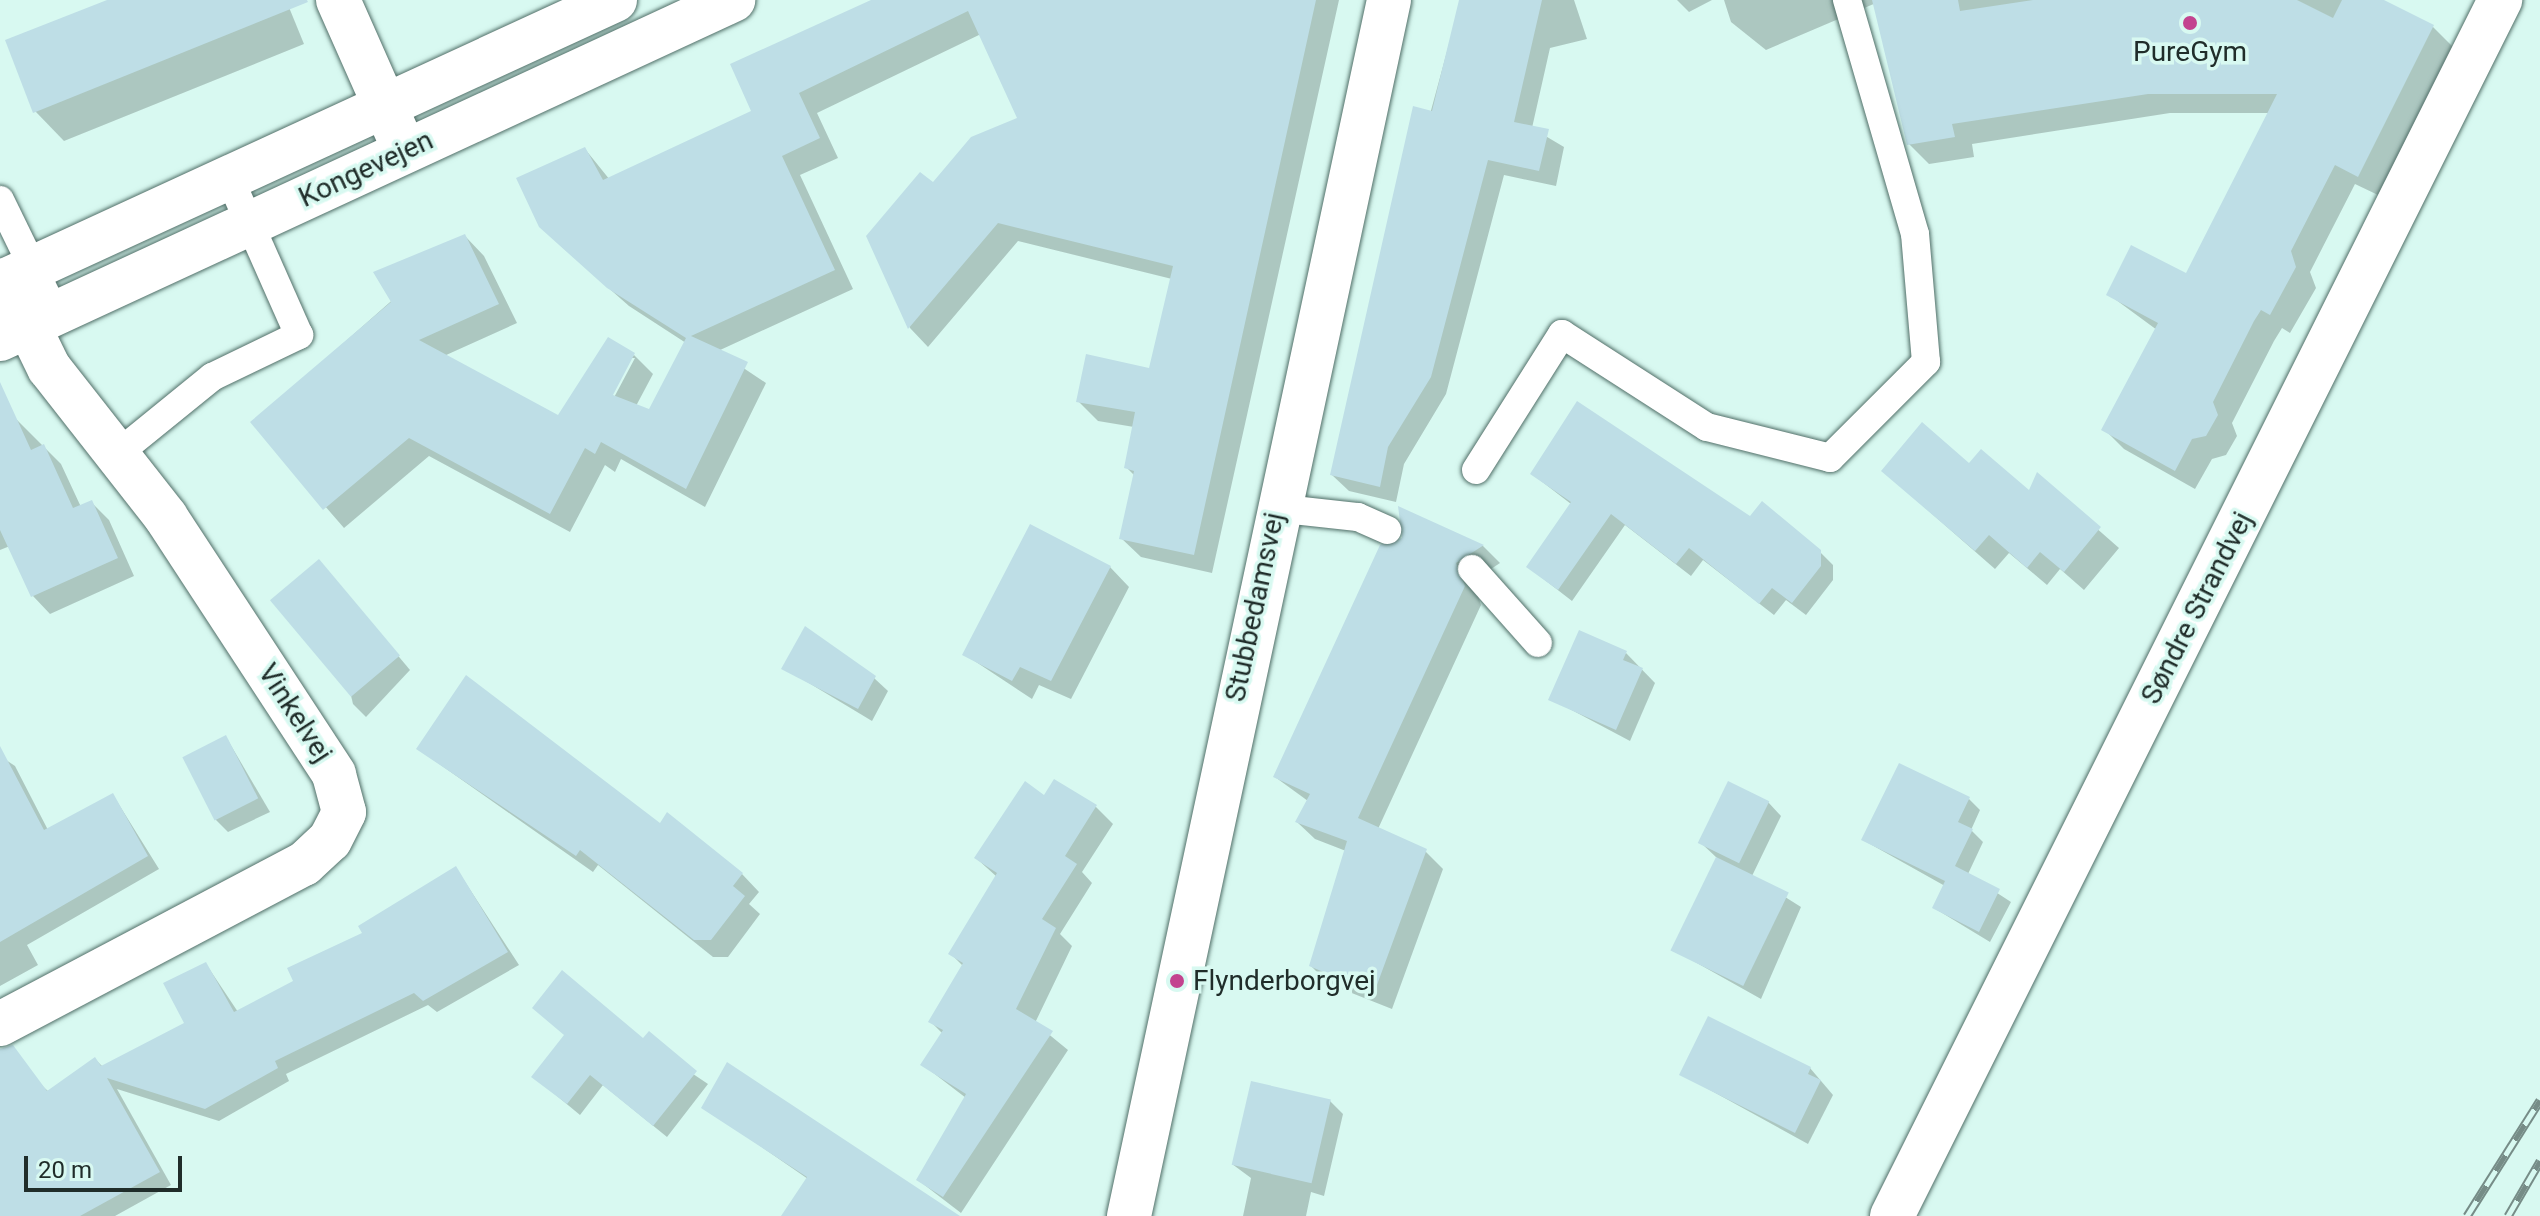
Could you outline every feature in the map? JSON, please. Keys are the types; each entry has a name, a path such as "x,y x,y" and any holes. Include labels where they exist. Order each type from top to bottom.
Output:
{"street":[{"path":"338,0 405,151"},
{"name":"Kongevejen","path":"13,277 615,0"},
{"name":"Kongevejen","path":"28,326 733,0"},
{"name":"Stubbedamsvej","path":"1129,1216 1275,508 1389,0"},
{"name":"Søndre Strandvej","path":"1892,1216 2500,0"},
{"name":"Vinkelvej","path":"0,1024 304,864 330,840 344,812 334,774 166,517 49,368 28,326 13,277"}],"lane":[{"path":"1476,470 1562,334 1707,427 1830,458 1926,362 1915,234 1847,0"},
{"path":"116,455 212,377 299,335 229,177"},
{"path":"0,200 13,277"},
{"path":"1275,508 1358,517 1387,530"},
{"path":"1472,569 1538,643"}],"building":[{"path":"107,0 308,2 33,113 5,40"},
{"path":"871,0 1316,0 1194,555 1119,539 1134,471 1124,468 1135,412 1076,402 1086,354 1149,368 1173,266 998,223 908,329 866,236 920,172 933,182 971,137 1017,118 968,11 799,93 820,138 782,156 835,270 691,336 748,362 686,489 601,442 595,454 585,448 550,514 409,438 323,510 250,422 391,302 373,272 465,234 499,304 419,340 558,415 608,337 635,353 613,395 649,409 686,338 607,288 539,227 516,178 585,147 603,180 751,111 730,64"},
{"path":"1459,0 1542,0 1514,122 1549,129 1539,171 1488,160 1431,377 1388,447 1380,487 1330,475 1413,106 1432,111"},
{"path":"1872,0 1958,0 1960,11 2033,0 2297,0 2333,18 2342,0 2384,0 2434,25 2358,177 2335,165 2291,251 2296,267 2270,315 2261,310 2254,321 2213,402 2218,415 2206,436 2192,439 2175,471 2101,430 2158,323 2106,295 2131,245 2186,273 2277,94 2148,94 1952,124 1955,137 1907,145"},
{"path":"0,382 31,450 44,444 73,508 92,500 118,558 31,597 0,530"},
{"path":"1577,401 1750,516 1762,501 1821,550 1821,566 1792,603 1772,588 1759,604 1689,548 1676,564 1611,514 1558,590 1526,567 1571,502 1530,474"},
{"path":"1922,422 1969,463 1981,449 2029,490 2037,472 2101,527 2064,572 2040,552 2027,568 1989,535 1975,551 1881,471"},
{"path":"1398,506 1484,545 1456,563 1465,586 1358,818 1427,849 1374,993 1309,966 1347,841 1295,822 1310,794 1273,777 1380,545 1402,538"},
{"path":"1030,524 1111,566 1051,681 1020,667 1012,681 962,655"},
{"path":"319,559 400,656 351,697 270,600"},
{"path":"805,626 876,676 858,709 781,669"},
{"path":"1579,630 1627,651 1623,660 1643,668 1616,730 1548,700"},
{"path":"466,675 660,823 667,812 743,873 733,886 745,896 711,940 694,940 580,850 576,856 416,749"},
{"path":"226,735 258,798 215,821 182,757"},
{"path":"0,746 44,830 113,793 148,856 0,942"},
{"path":"1899,763 1970,797 1958,822 1973,829 1955,866 2000,889 1979,932 1932,908 1945,881 1861,840"},
{"path":"1054,779 1097,805 1065,856 1077,864 1042,919 1056,928 1016,1009 1053,1031 943,1197 916,1180 966,1094 920,1065 943,1030 928,1022 963,963 948,954 997,873 974,858 1025,781 1044,795"},
{"path":"1728,781 1769,801 1739,863 1698,843"},
{"path":"1716,857 1789,893 1743,986 1670,950"},
{"path":"456,866 508,952 423,1001 414,993 275,1061 278,1068 205,1109 107,1078 160,1172 80,1216 0,1216 0,1049 13,1045 47,1091 95,1057 101,1066 184,1023 163,983 206,962 234,1012 293,981 287,968 362,933 358,926"},
{"path":"562,970 643,1038 649,1031 697,1071 653,1126 590,1075 567,1104 531,1077 564,1035 532,1008"},
{"path":"1708,1016 1811,1067 1808,1074 1821,1080 1795,1133 1679,1075"},
{"path":"727,1062 960,1216 781,1216 807,1177 701,1108"},
{"path":"1251,1081 1331,1099 1312,1183 1232,1165"}],"railway":[{"path":"2467,1216 2540,1100"},
{"path":"2508,1216 2540,1161"}],"place":[{"name":"PureGym","path":"2190,23"},
{"name":"Flynderborgvej","path":"1177,981"}]}
